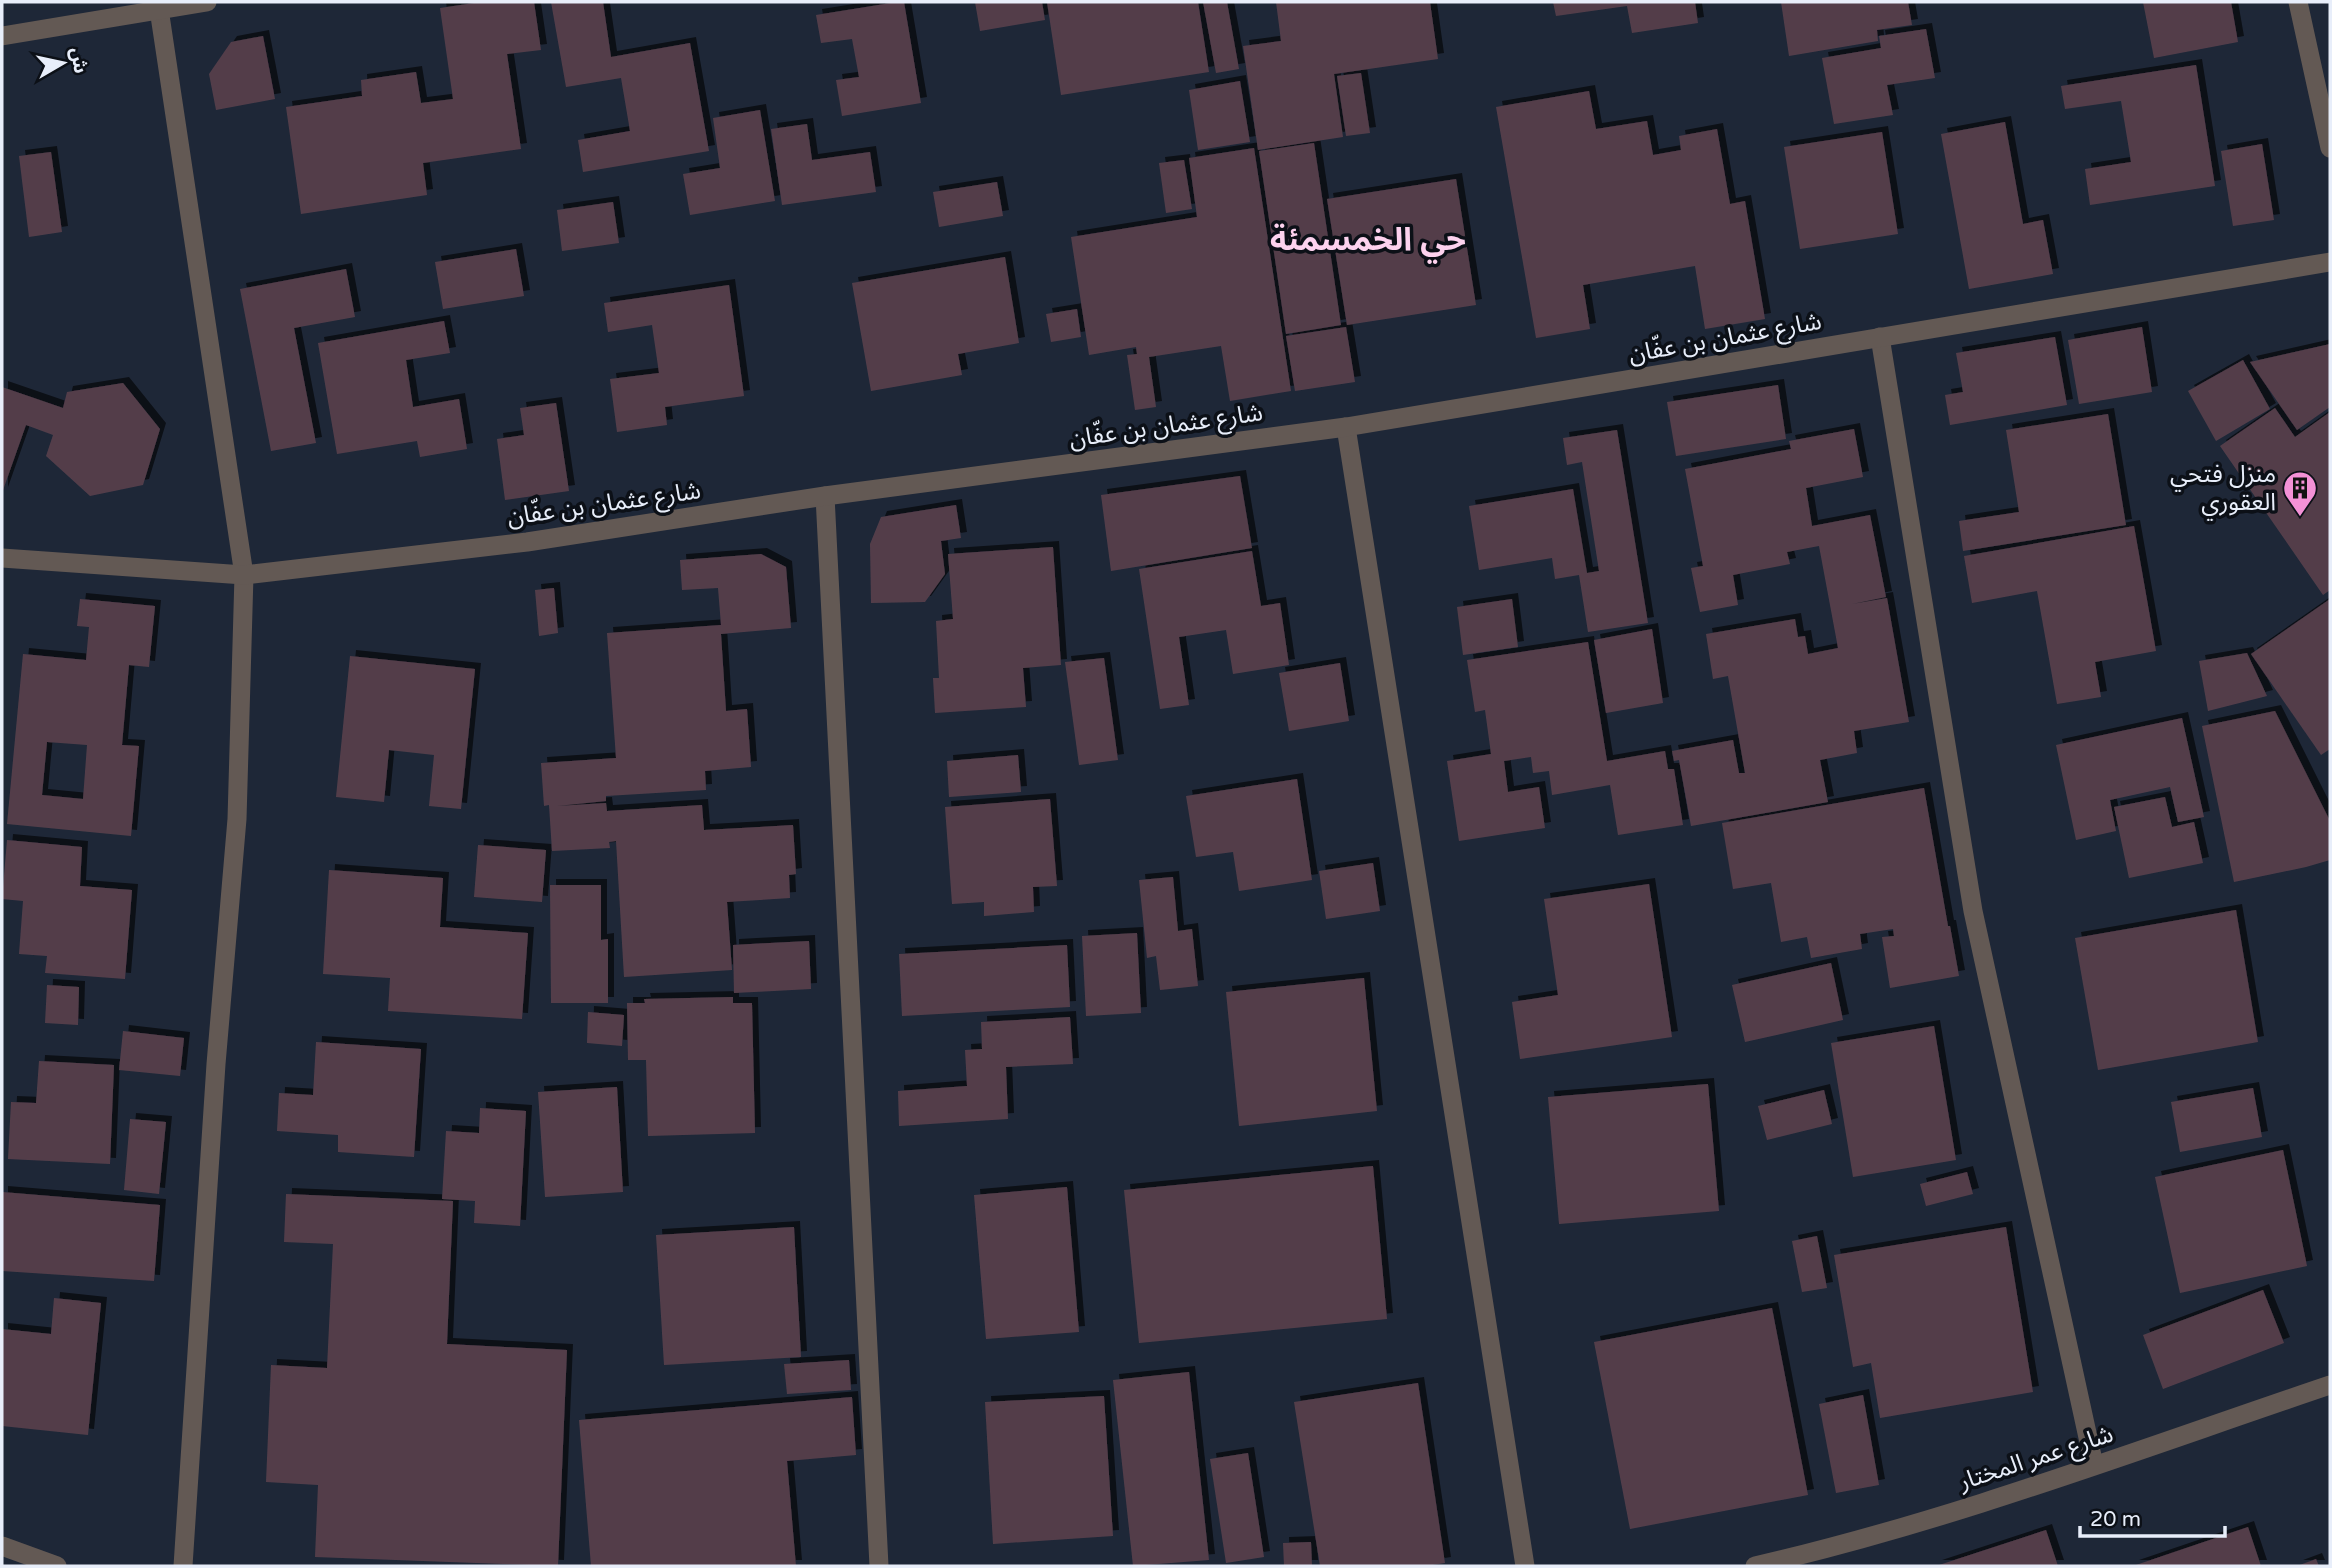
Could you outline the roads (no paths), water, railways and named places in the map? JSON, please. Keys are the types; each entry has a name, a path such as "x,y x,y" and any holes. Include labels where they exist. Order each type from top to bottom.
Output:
{"street":[{"path":"2,36 207,2"},
{"path":"2298,2 2330,148"},
{"path":"159,9 244,575 237,819 216,1064 183,1566"},
{"name":"شارع عثمان بن عفّان","path":"2,558 244,575 527,542 825,496 1346,427 2330,262"},
{"path":"1880,337 1973,911 2094,1465"},
{"path":"1346,427 1525,1566"},
{"path":"825,496 879,1566"},
{"name":"شارع عمر المختار","path":"1755,1566 1823,1550 1988,1501 2330,1385"},
{"path":"2,1546 57,1566"}],"place":[{"name":"منزل فتحي العقوري","path":"2300,518"}],"district":[{"name":"حي الخمسمئة","path":"1368,240"}]}
